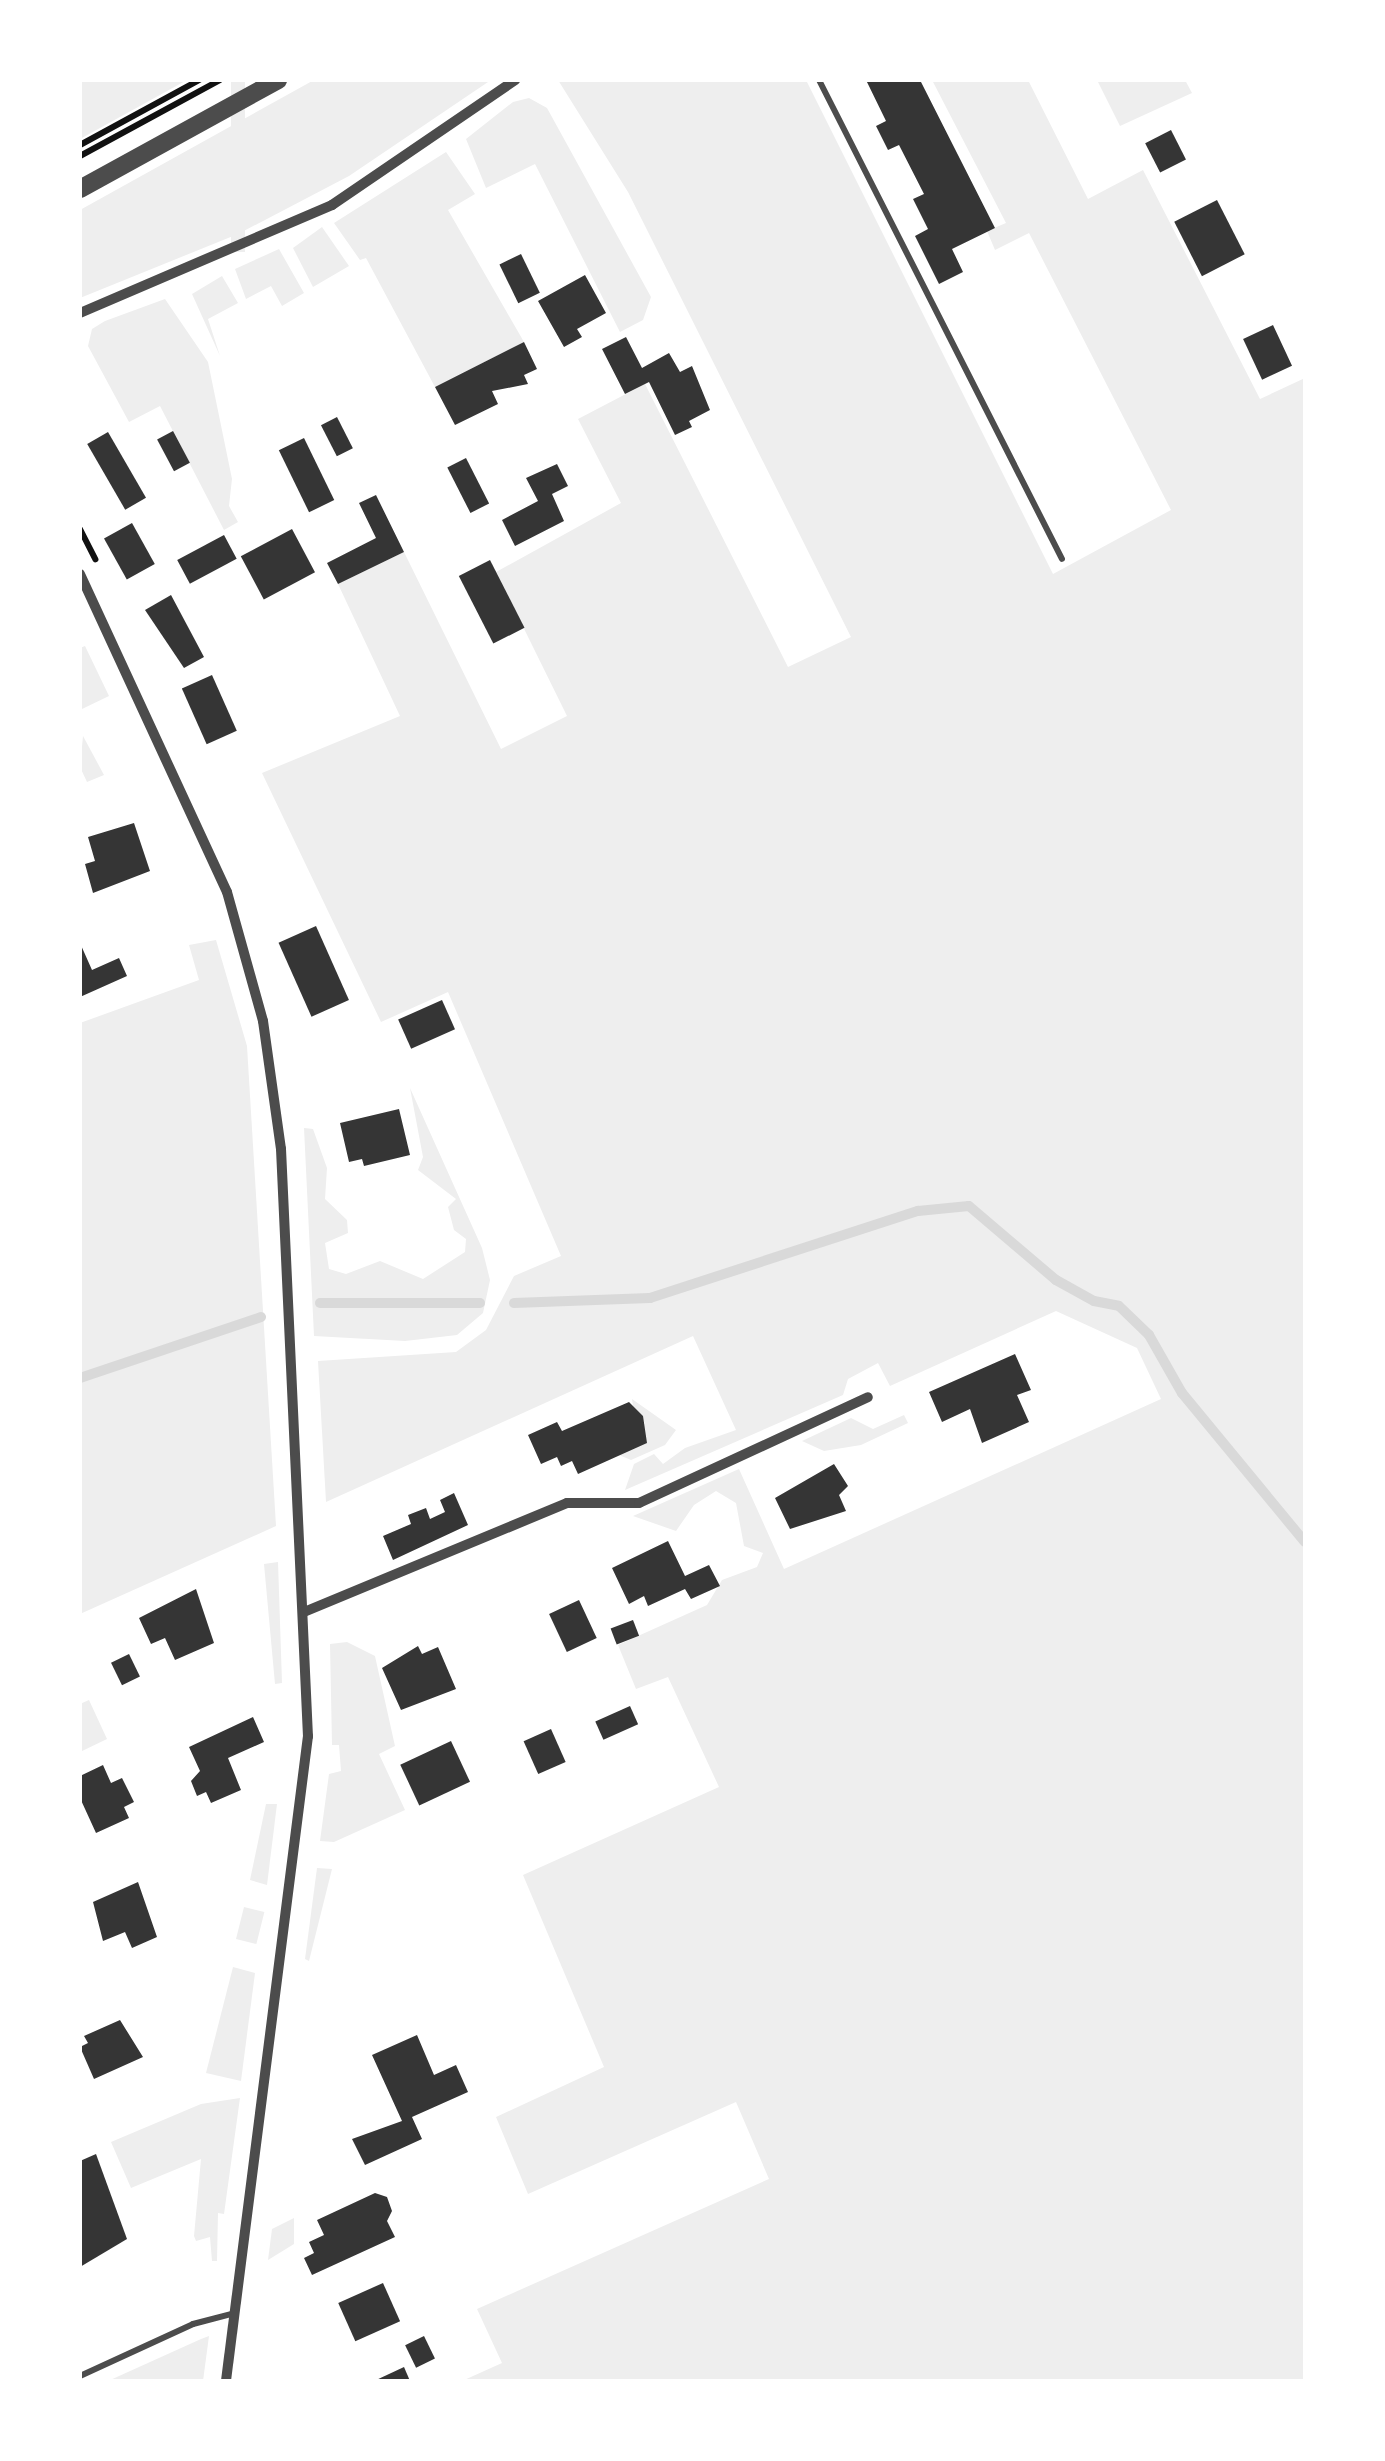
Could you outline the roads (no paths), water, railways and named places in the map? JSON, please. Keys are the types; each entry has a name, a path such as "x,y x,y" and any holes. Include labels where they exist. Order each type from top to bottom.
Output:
{"street":[{"path":"80,189 278,80"},
{"path":"80,313 332,205 515,80"},
{"path":"80,574 203,834 263,1020 286,1211 304,1612 305,1772 226,2381"},
{"path":"304,1612 567,1503 638,1503 868,1397"}],"lane":[{"path":"819,80 1062,559"},
{"path":"80,2376 204,2320 236,2313"}],"waterway":[{"path":"514,1303 650,1298 918,1211 969,1206 1056,1280 1094,1301 1119,1306 1149,1335 1182,1393 1305,1542"},
{"path":"320,1303 480,1303"},
{"path":"80,1378 261,1317"}]}
